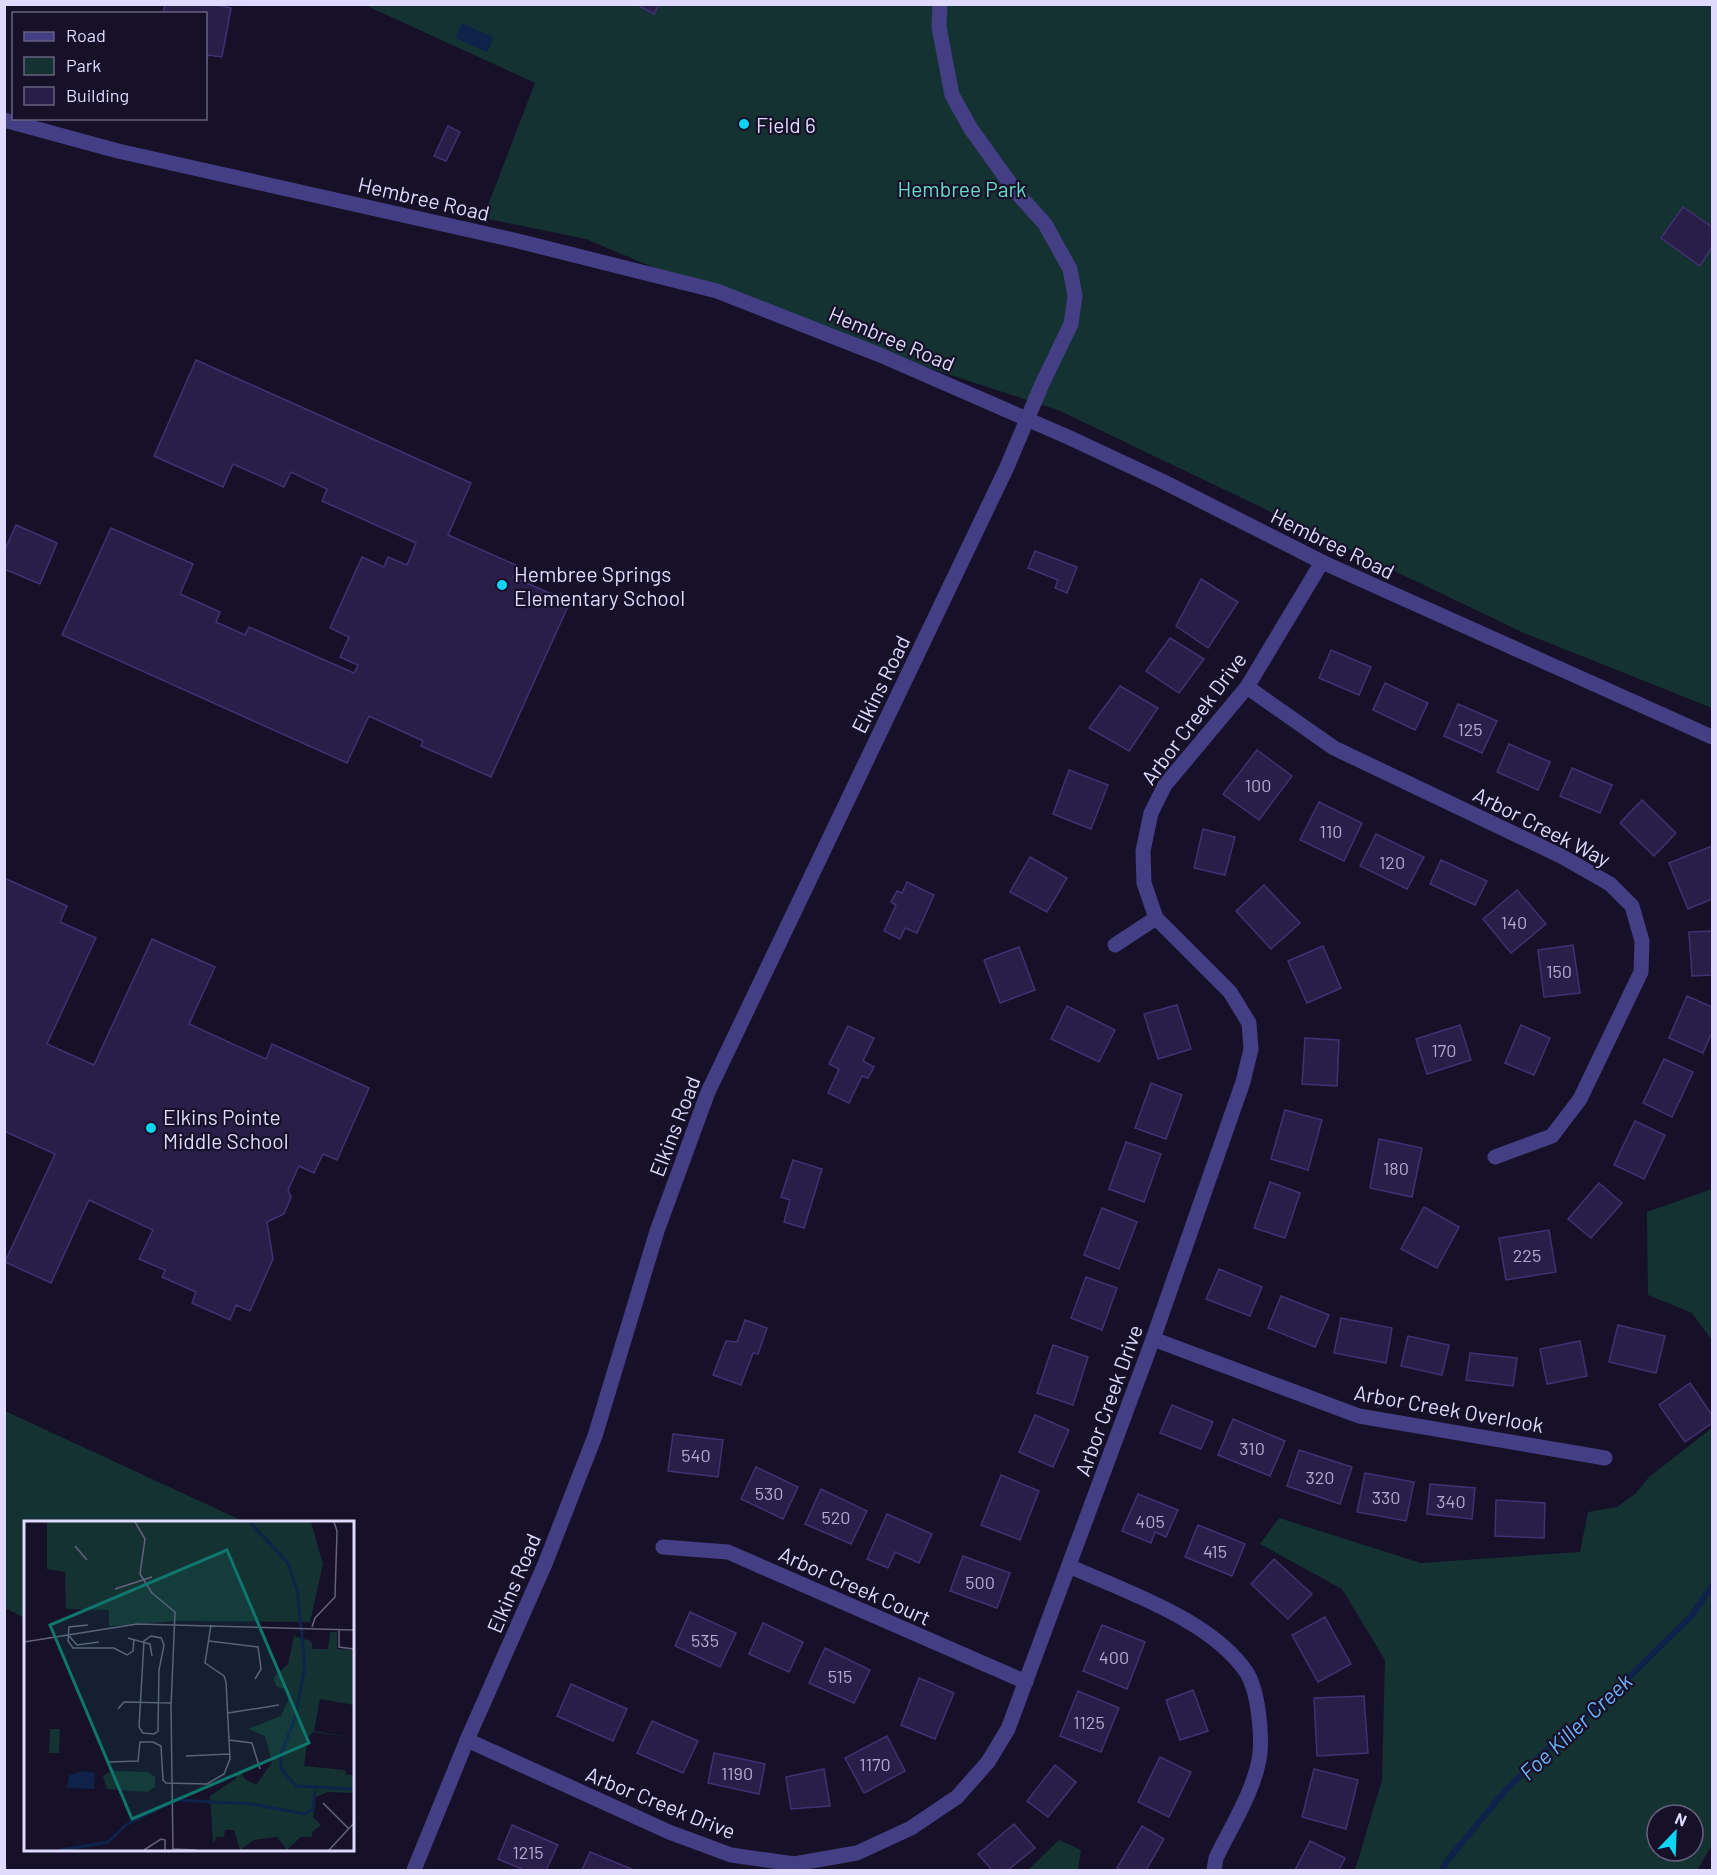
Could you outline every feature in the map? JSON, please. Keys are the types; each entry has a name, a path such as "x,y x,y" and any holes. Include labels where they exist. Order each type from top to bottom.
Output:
{"street":[{"name":"Elkins Road","path":"414,1870 467,1740 545,1564 595,1437 657,1231 708,1092 1006,467 1071,324 1075,296 1070,269 1045,224 1017,193 971,129 952,95 939,27 940,4"},
{"name":"Hembree Road","path":"4,120 118,151 514,240 717,291 880,355 1027,419 1162,481 1322,562 1713,737"},
{"name":"Arbor Creek Drive","path":"467,1740 669,1832 731,1855 794,1864 857,1853 911,1828 957,1797 988,1762 1008,1729 1153,1339 1243,1082 1251,1049 1249,1023 1230,992 1156,918 1144,884 1143,851 1151,813 1165,785 1247,687 1322,562"},
{"name":"Arbor Creek Way","path":"1247,687 1334,748 1561,856 1610,884 1632,906 1642,941 1641,972 1580,1099 1552,1136 1494,1157"},
{"path":"1115,945 1156,918"},
{"name":"Arbor Creek Overlook","path":"1153,1339 1359,1416 1605,1458"},
{"name":"Arbor Creek Court","path":"663,1547 728,1552 1026,1682"},
{"path":"1069,1566 1186,1619 1222,1644 1248,1675 1260,1714 1260,1754 1250,1790 1216,1858 1214,1870"}],"green space":[{"name":"Hembree Park","path":"365,5 1712,5 1712,708 1524,633 1058,410 764,314 586,239 483,218 535,83"},
{"path":"1712,1189 1712,1340 1692,1313 1648,1295 1647,1212"},
{"path":"5,1411 243,1521 24,1521 24,1618 5,1608"},
{"path":"1712,1428 1712,1845 1705,1857 1705,1803 1645,1803 1645,1863 1701,1863 1697,1870 1355,1870 1382,1780 1385,1660 1342,1589 1260,1544 1279,1518 1421,1563 1580,1552 1588,1512 1617,1507 1635,1494 1649,1477"},
{"path":"1059,1840 1081,1850 1078,1870 1028,1870"}],"water":[{"path":"462,23 494,38 487,52 456,38"}],"building":[{"path":"165,4 221,4 221,6 231,8 222,57 208,55 207,61 207,12 163,12"},
{"path":"636,4 659,4 654,14"},
{"path":"448,126 460,132 446,161 434,156"},
{"path":"1683,207 1712,227 1712,247 1700,266 1661,238"},
{"path":"196,360 471,483 448,535 518,566 513,577 570,602 491,777 421,746 423,741 369,716 347,763 62,635 111,528 193,564 180,594 220,612 216,622 245,635 249,627 354,673 358,665 340,657 349,637 330,628 362,557 384,567 388,557 407,565 416,543 322,501 327,489 291,472 284,487 233,464 223,487 154,456"},
{"path":"16,525 57,543 40,584 4,569 4,552"},
{"path":"1035,551 1077,567 1067,593 1055,588 1058,580 1028,568"},
{"path":"1201,579 1238,602 1208,648 1176,626"},
{"path":"1170,638 1204,659 1179,693 1146,671"},
{"path":"1331,650 1371,667 1359,695 1319,678"},
{"path":"1385,683 1428,703 1415,730 1373,710"},
{"path":"1120,686 1158,708 1129,751 1089,728"},
{"path":"1458,704 1497,721 1482,753 1444,736"},
{"path":"1509,744 1550,762 1538,790 1497,772"},
{"path":"1257,750 1292,776 1259,820 1223,794"},
{"path":"1572,768 1612,785 1600,813 1560,796"},
{"path":"1069,770 1108,785 1091,829 1053,814"},
{"path":"1642,800 1676,833 1654,856 1620,823"},
{"path":"1319,802 1362,823 1344,861 1300,840"},
{"path":"1203,829 1235,837 1225,875 1194,868"},
{"path":"1376,834 1424,857 1407,889 1360,866"},
{"path":"1712,846 1712,899 1688,909 1669,863"},
{"path":"1030,857 1067,878 1047,912 1010,892"},
{"path":"1441,860 1487,881 1475,905 1430,884"},
{"path":"4,878 67,906 60,922 96,938 47,1044 94,1065 152,939 215,967 189,1024 266,1059 272,1044 369,1088 337,1160 323,1154 314,1173 299,1166 288,1190 291,1197 284,1214 267,1222 273,1259 250,1311 236,1305 230,1320 192,1303 196,1292 162,1277 165,1270 139,1259 153,1230 89,1200 51,1283 5,1262 55,1154 4,1131"},
{"path":"907,882 934,895 917,933 905,928 900,939 884,931 896,905 891,902 897,891 902,893"},
{"path":"1264,885 1300,923 1271,949 1236,911"},
{"path":"1517,890 1546,924 1511,953 1483,919"},
{"path":"1712,931 1712,975 1692,976 1689,932"},
{"path":"1573,945 1580,993 1544,997 1538,950"},
{"path":"1323,946 1341,988 1307,1003 1288,961"},
{"path":"1019,947 1035,990 1000,1003 984,960"},
{"path":"1687,996 1712,1007 1712,1032 1703,1053 1669,1038"},
{"path":"1177,1005 1191,1049 1158,1059 1144,1014"},
{"path":"1067,1006 1115,1030 1099,1062 1051,1039"},
{"path":"1460,1025 1471,1060 1427,1074 1416,1039"},
{"path":"1521,1025 1550,1038 1534,1075 1505,1063"},
{"path":"848,1026 874,1038 863,1061 874,1067 868,1078 862,1076 849,1103 828,1093 839,1069 829,1064"},
{"path":"1305,1038 1339,1040 1337,1086 1302,1084"},
{"path":"1664,1059 1693,1072 1672,1117 1643,1103"},
{"path":"1151,1083 1182,1095 1166,1139 1135,1128"},
{"path":"1285,1110 1322,1120 1308,1170 1271,1159"},
{"path":"1635,1121 1665,1135 1644,1179 1614,1165"},
{"path":"1379,1139 1422,1148 1412,1197 1370,1188"},
{"path":"1126,1142 1161,1154 1144,1202 1109,1189"},
{"path":"793,1160 822,1169 804,1228 784,1222 790,1200 781,1197"},
{"path":"1270,1182 1300,1193 1285,1238 1254,1228"},
{"path":"1599,1183 1622,1203 1591,1238 1568,1219"},
{"path":"1424,1207 1459,1227 1437,1268 1401,1249"},
{"path":"1102,1208 1137,1222 1119,1269 1084,1255"},
{"path":"1549,1230 1556,1272 1506,1280 1499,1238"},
{"path":"1219,1269 1262,1287 1250,1316 1206,1299"},
{"path":"1086,1277 1117,1288 1102,1330 1071,1318"},
{"path":"1281,1296 1329,1315 1315,1347 1268,1328"},
{"path":"1341,1318 1392,1328 1386,1363 1334,1353"},
{"path":"745,1320 767,1328 758,1354 753,1353 741,1385 713,1375 726,1341 737,1342"},
{"path":"1618,1325 1665,1336 1656,1373 1609,1362"},
{"path":"1408,1336 1449,1345 1442,1375 1401,1366"},
{"path":"1580,1341 1587,1376 1547,1384 1540,1349"},
{"path":"1053,1345 1088,1357 1073,1405 1037,1393"},
{"path":"1470,1353 1517,1358 1513,1386 1466,1380"},
{"path":"1690,1383 1712,1415 1712,1423 1685,1442 1659,1405"},
{"path":"1172,1405 1213,1422 1201,1449 1160,1433"},
{"path":"1035,1415 1069,1430 1053,1467 1019,1452"},
{"path":"1233,1419 1285,1441 1270,1476 1218,1455"},
{"path":"673,1434 723,1440 718,1477 668,1471"},
{"path":"1299,1450 1352,1467 1340,1504 1287,1486"},
{"path":"756,1467 798,1487 783,1519 741,1499"},
{"path":"1365,1473 1414,1482 1406,1521 1357,1512"},
{"path":"1001,1475 1039,1491 1020,1540 981,1525"},
{"path":"1430,1484 1475,1488 1472,1519 1427,1514"},
{"path":"821,1489 867,1511 851,1544 805,1524"},
{"path":"1138,1494 1178,1510 1166,1537 1155,1532 1151,1543 1122,1531"},
{"path":"1496,1500 1545,1503 1544,1538 1495,1536"},
{"path":"887,1514 932,1534 919,1563 895,1552 888,1568 867,1559"},
{"path":"1198,1525 1245,1544 1232,1576 1185,1557"},
{"path":"963,1556 1010,1573 997,1608 950,1591"},
{"path":"1274,1559 1312,1594 1288,1619 1251,1584"},
{"path":"690,1612 736,1633 720,1667 675,1646"},
{"path":"1325,1617 1351,1664 1318,1682 1292,1635"},
{"path":"763,1623 803,1642 789,1672 749,1654"},
{"path":"1102,1625 1145,1642 1127,1689 1083,1671"},
{"path":"825,1648 870,1670 854,1703 809,1683"},
{"path":"919,1678 954,1693 935,1739 901,1725"},
{"path":"571,1684 627,1709 613,1741 557,1716"},
{"path":"1193,1690 1208,1731 1180,1740 1166,1700"},
{"path":"1078,1691 1119,1708 1101,1752 1060,1736"},
{"path":"1364,1696 1368,1753 1317,1756 1314,1698"},
{"path":"652,1721 698,1741 683,1773 637,1753"},
{"path":"887,1736 905,1771 864,1793 845,1758"},
{"path":"714,1753 765,1764 759,1794 708,1783"},
{"path":"1160,1757 1191,1772 1169,1817 1138,1802"},
{"path":"1055,1765 1076,1782 1048,1817 1027,1801"},
{"path":"824,1769 830,1806 791,1809 786,1777"},
{"path":"1314,1769 1358,1780 1346,1829 1302,1817"},
{"path":"1014,1824 1035,1848 1008,1870 992,1870 978,1854"},
{"path":"512,1825 558,1845 546,1870 524,1870 498,1859"},
{"path":"1142,1826 1164,1839 1146,1870 1117,1868"},
{"path":"1310,1841 1345,1858 1339,1870 1295,1870"},
{"path":"590,1852 634,1870 582,1870"}],"waterway":[{"name":"Foe Killer Creek","path":"1442,1870 1504,1792 1561,1736 1613,1693 1692,1615 1712,1586"}],"place":[{"name":"Field 6","path":"744,124"},
{"name":"Hembree Springs Elementary School","path":"502,585"},
{"name":"Elkins Pointe Middle School","path":"151,1128"}]}
